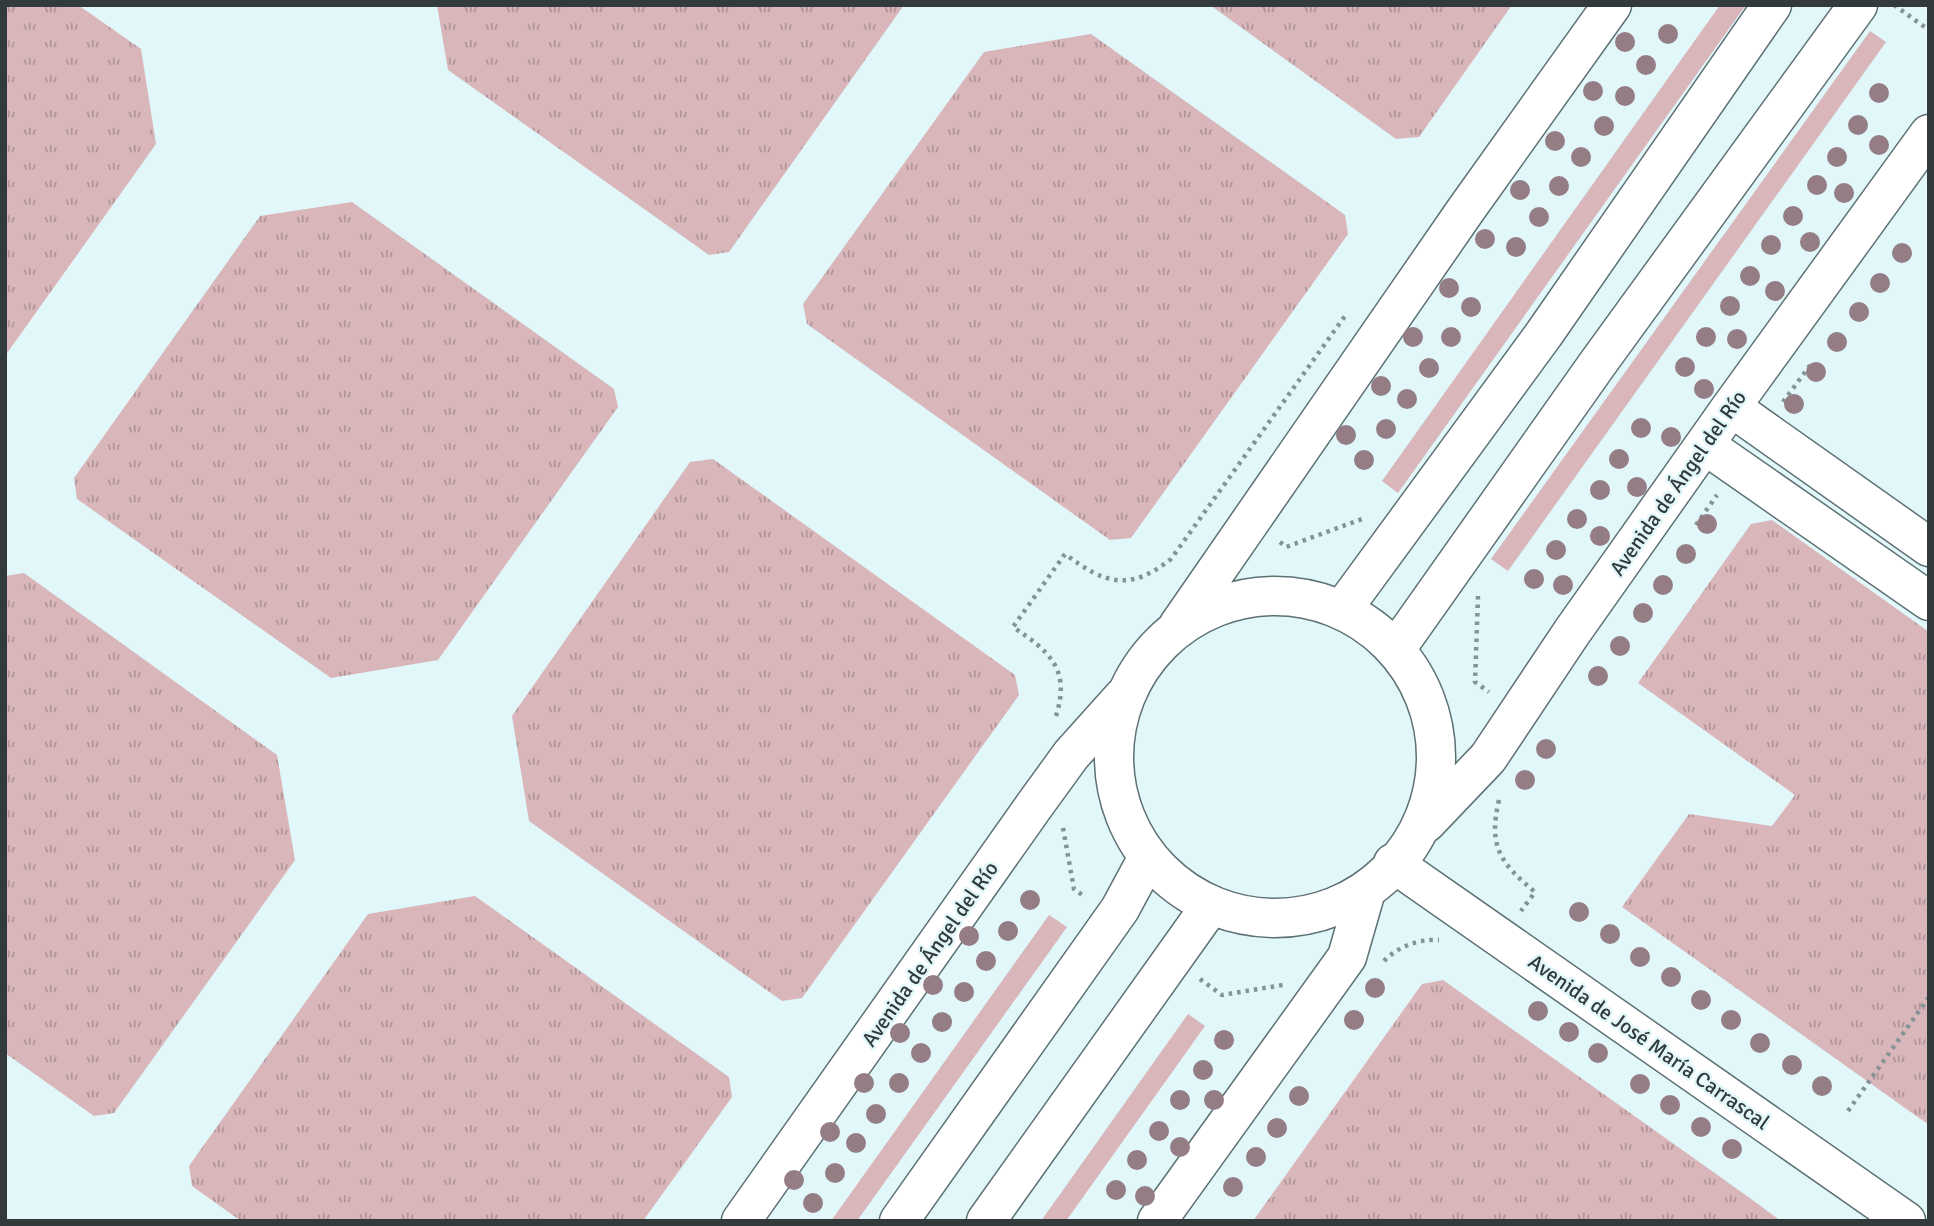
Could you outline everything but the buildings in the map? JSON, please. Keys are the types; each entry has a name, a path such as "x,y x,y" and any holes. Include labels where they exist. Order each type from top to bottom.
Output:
{"street":[{"path":"1366,891 1330,909 1291,918 1250,917 1211,905 1177,885 1148,857 1126,820 1115,778 1115,735 1127,693 1146,660 1175,630 1465,211 1612,5"},
{"path":"1342,610 1544,334 1772,5"},
{"path":"1396,649 1590,374 1858,5"},
{"name":"Avenida de Ángel del Río","path":"1366,891 1488,758 1572,632 1731,407 1929,134"},
{"path":"1731,407 1929,547"},
{"path":"1705,445 1929,601"},
{"path":"1175,630 1227,603 1286,596 1342,610 1371,627 1396,649 1423,689 1436,735 1436,782 1422,827"},
{"name":"Avenida de Ángel del Río","path":"741,1221 1048,785 1127,693"},
{"path":"899,1221 1120,909 1148,857"},
{"name":"Avenida de José María Carrascal","path":"1393,863 1906,1221"},
{"path":"1157,1221 1347,957 1366,891"},
{"path":"986,1221 1211,905"}],"path":[{"path":"1894,5 1929,30"},
{"path":"1053,722 1061,697 1056,665 1044,647 1013,627 1041,586 1065,554 1097,576 1119,580 1144,578 1171,559 1350,308"},
{"path":"1696,525 1720,491"},
{"path":"1499,799 1494,830 1503,862 1535,892"},
{"path":"1381,964 1397,950 1410,944 1436,940 1448,942"},
{"path":"1848,1111 1929,997"}],"green space":[{"path":"5,5 78,5 141,49 156,144 5,356"},
{"path":"437,5 904,5 729,252 709,255 448,70"},
{"path":"1210,5 1512,5 1419,137 1396,139"},
{"path":"1720,5 1746,5 1398,493 1382,481"},
{"path":"1870,31 1886,42 1508,571 1491,559"},
{"path":"1091,34 1345,215 1348,234 1131,538 1110,540 807,324 803,304 984,52"},
{"path":"352,202 614,389 618,407 438,660 331,678 77,499 74,478 260,216"},
{"path":"713,459 1015,675 1019,695 802,998 782,1001 529,821 512,716 690,462"},
{"path":"1772,520 1929,632 1929,1125 1622,907 1689,814 1772,826 1795,795 1638,683 1751,524"},
{"path":"24,573 277,755 295,860 114,1113 94,1116 5,1053 5,576"},
{"path":"475,896 729,1077 732,1097 643,1221 241,1221 192,1186 189,1166 368,914"},
{"path":"1049,915 1067,927 857,1221 831,1221"},
{"path":"1443,980 1781,1221 1253,1221 1422,984"},
{"path":"1188,1014 1205,1026 1066,1221 1041,1221"}]}
